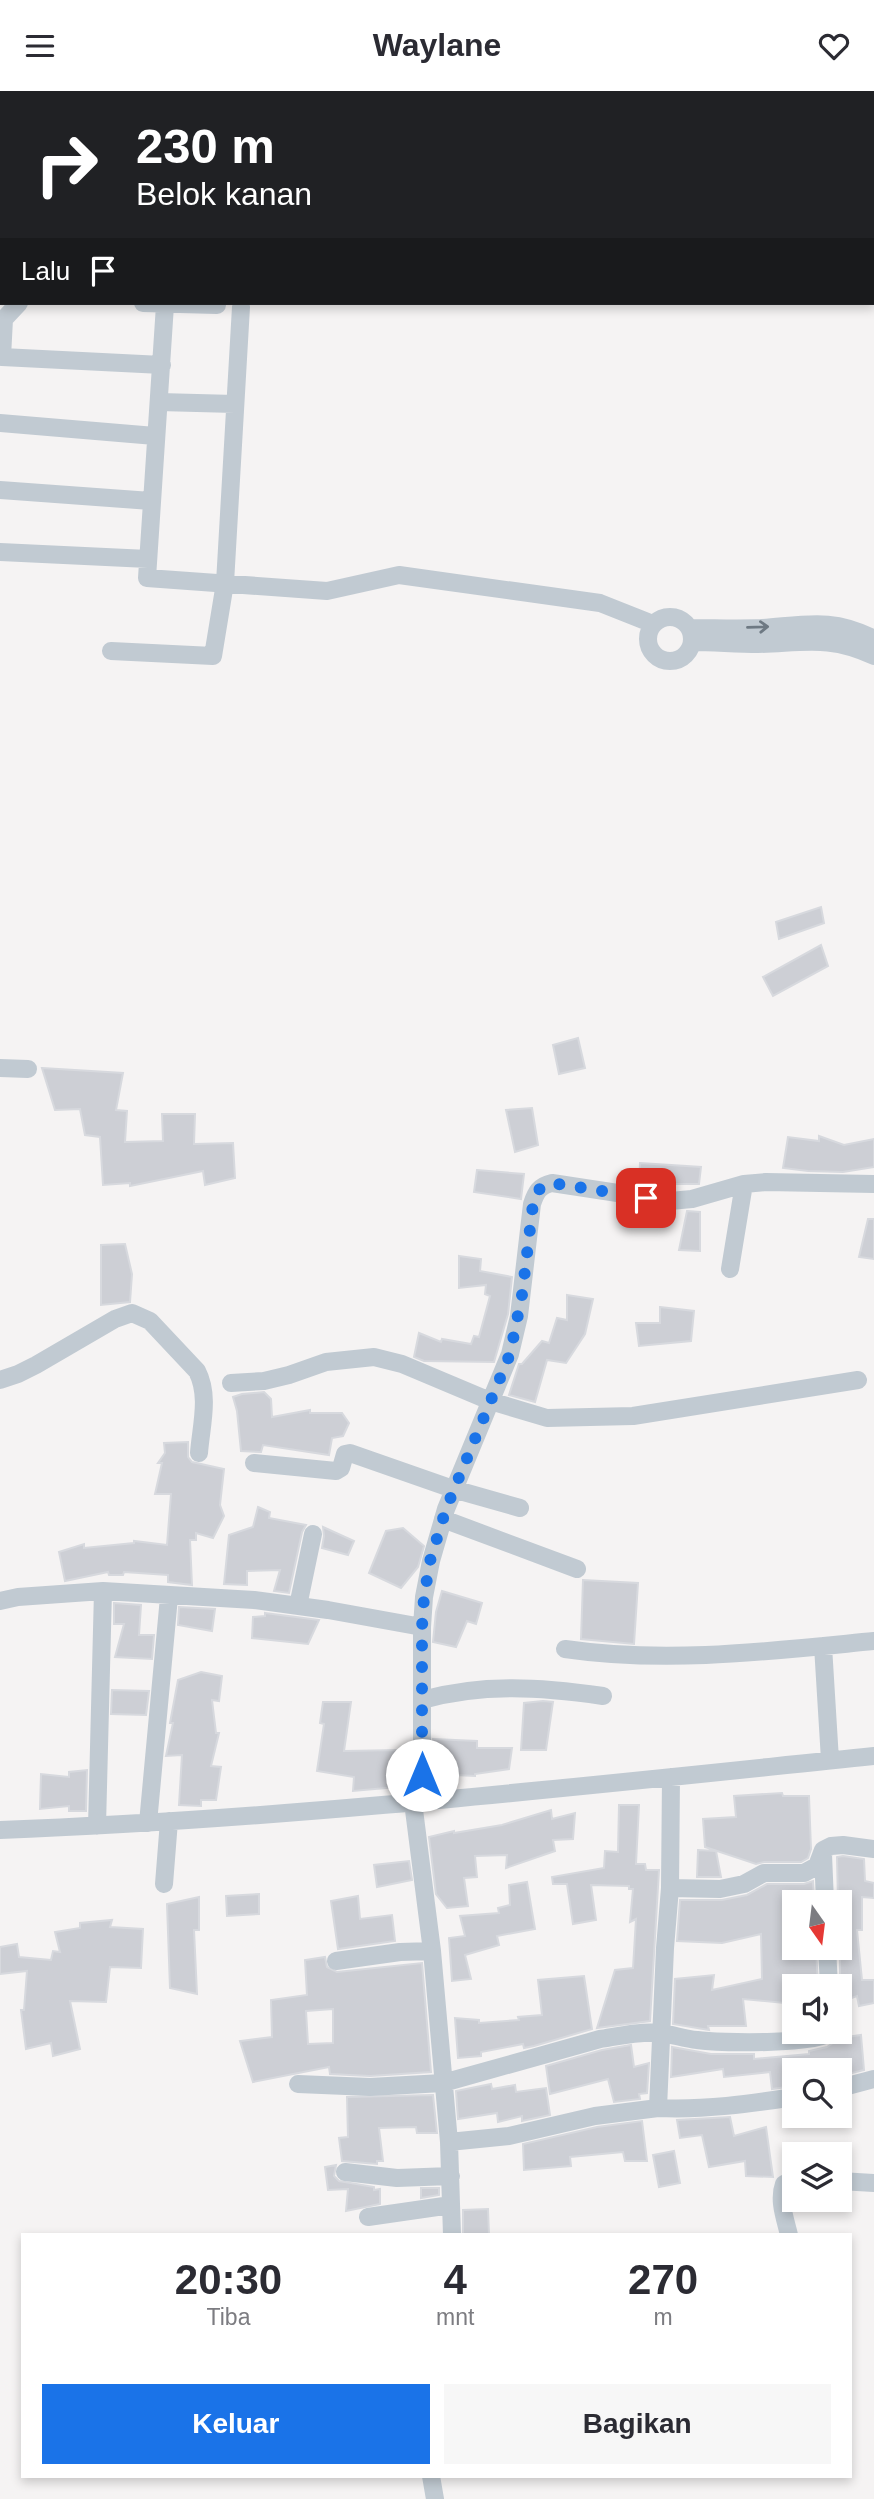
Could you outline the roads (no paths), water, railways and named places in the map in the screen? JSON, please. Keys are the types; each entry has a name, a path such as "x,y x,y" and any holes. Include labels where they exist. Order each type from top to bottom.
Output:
{"street":[{"path":"17,305 4,319 2,357 162,365"},
{"path":"217,305 165,305 147,578 327,591 399,575 600,603 653,624"},
{"path":"111,650 213,656 225,583 241,307"},
{"path":"159,402 235,404"},
{"path":"0,423 155,436"},
{"path":"0,490 151,501"},
{"path":"0,552 148,559"},
{"path":"691,635 687,655 675,662 661,660 650,651 648,637 653,624 665,617 679,619 691,635 758,644 818,640 859,649 874,656"},
{"path":"691,635 817,623 853,628 874,639"},
{"path":"0,1068 28,1069"},
{"path":"452,2233 449,2142 418,1801 424,1597 430,1561 453,1489 510,1354 537,1192 541,1187 552,1183 670,1201 692,1199 744,1184 766,1182 874,1184"},
{"path":"730,1269 744,1184"},
{"path":"0,1380 18,1374 115,1319 132,1313 150,1321 197,1371 202,1381 204,1394 199,1453"},
{"path":"230,1383 264,1381 326,1362 374,1357 402,1364 491,1401 547,1418 596,1419 633,1416 858,1380"},
{"path":"254,1464 336,1471 341,1468 345,1454 350,1454 453,1489 520,1508"},
{"path":"443,1519 577,1569"},
{"path":"298,1606 313,1534"},
{"path":"0,1601 18,1597 103,1591 254,1600 422,1627"},
{"path":"97,1826 103,1591"},
{"path":"148,1823 169,1597"},
{"path":"565,1649 610,1656 646,1656 762,1651 874,1641"},
{"path":"823,1646 830,1760"},
{"path":"422,1700 468,1690 511,1687 549,1688 603,1696"},
{"path":"0,1830 148,1823 418,1801 874,1756"},
{"path":"659,2108 670,1888 671,1777"},
{"path":"164,1884 169,1821"},
{"path":"670,1888 720,1889 744,1884 764,1873 804,1873 817,1866 823,1850 831,1846 874,1849"},
{"path":"823,1850 825,1890"},
{"path":"336,1961 400,1952 432,1951"},
{"path":"299,2084 369,2087 443,2083 600,2039 661,2033 696,2041 782,2040"},
{"path":"852,2085 874,2079"},
{"path":"449,2142 509,2136 595,2116 659,2108 742,2106 782,2099"},
{"path":"345,2172 397,2178 451,2176"},
{"path":"852,2182 874,2183"},
{"path":"369,2217 451,2205"},
{"path":"784,2212 789,2233"},
{"path":"431,2478 435,2499"}]}
